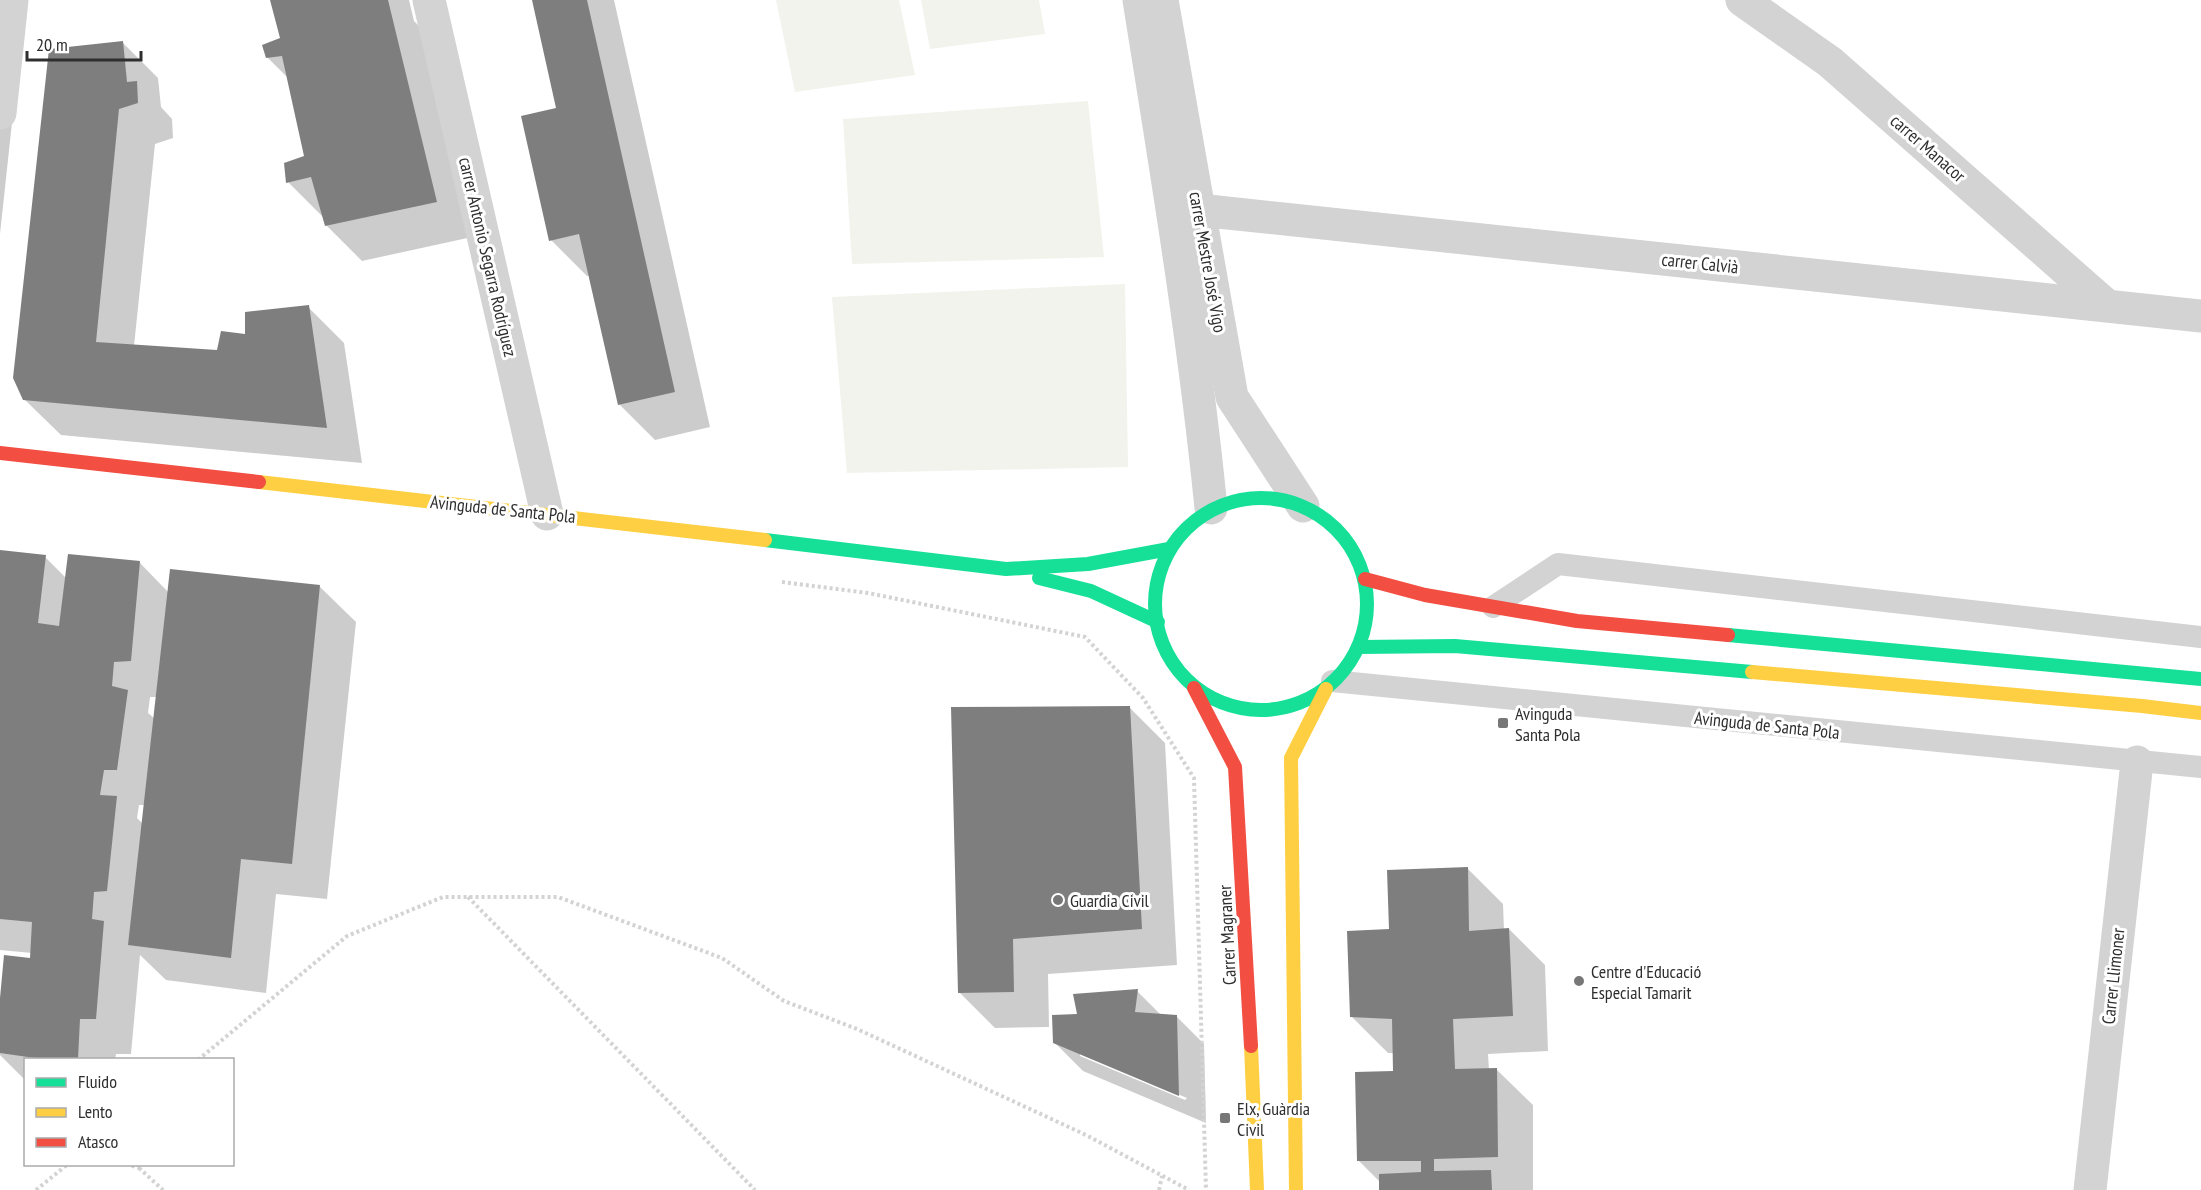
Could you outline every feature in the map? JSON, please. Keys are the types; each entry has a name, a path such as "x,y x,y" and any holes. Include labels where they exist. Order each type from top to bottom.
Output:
{"main road":[{"name":"Avinguda de Santa Pola","path":"0,453 547,514 1006,569 1045,569 1102,563 1169,549"},
{"path":"1296,1190 1291,758 1329,685 1359,647 1368,603 1365,579 1352,548 1332,524 1303,506 1248,498 1211,508 1193,522 1169,549 1154,593 1160,641 1173,666 1194,688 1234,708 1279,710 1329,685"},
{"name":"Avinguda de Santa Pola","path":"1006,569 1091,591 1158,622"},
{"path":"1365,579 1425,596 1577,621 2201,679"},
{"path":"1359,647 1455,646 2201,713"},
{"name":"Carrer Magraner","path":"1194,688 1235,767 1257,1190"}],"street":[{"path":"0,112 12,0"},
{"name":"carrer Antonio Segarra Rodríguez","path":"429,0 547,514"},
{"name":"carrer Mestre José Vigo","path":"1139,0 1172,211 1211,508"},
{"name":"carrer Mestre José Vigo","path":"1162,0 1232,397 1303,506"},
{"name":"carrer Manacor","path":"1742,0 1830,62 2106,305"},
{"name":"carrer Calvià","path":"1199,210 2201,316"},
{"name":"Carrer Llimoner","path":"2090,1190 2138,762"}],"lane":[{"path":"1493,607 1558,564 2201,638"},
{"name":"Avinguda de Santa Pola","path":"1329,685 2201,767"}],"path":[{"path":"773,581 868,593 1085,637 1143,698 1194,778 1206,1190"},
{"path":"199,1058 347,936 443,897 558,897 722,958 784,1001 857,1029 1076,1130 1189,1190"},
{"path":"468,897 755,1190"},
{"path":"36,1190 66,1166"},
{"path":"140,1166 163,1190"},
{"path":"1158,1190 1162,1176"}],"shaded area":[{"path":"776,0 899,0 915,75 795,92"},
{"path":"921,0 1039,0 1045,34 930,49"},
{"path":"1088,101 1104,257 852,264 843,119"},
{"path":"1125,284 1128,467 847,473 832,297"}],"building":[{"path":"270,0 388,0 437,202 325,226 311,177 286,183 284,163 304,156 282,56 266,58 262,45 280,38"},
{"path":"532,0 587,0 675,392 618,405 579,234 549,241 521,116 556,108"},
{"path":"123,41 127,82 137,81 138,103 119,109 96,342 217,350 221,331 245,334 245,312 309,305 327,428 23,400 13,378 49,49"},
{"path":"0,550 46,555 38,623 59,626 68,554 140,561 131,661 114,662 112,686 128,690 117,770 104,770 100,795 117,796 107,891 94,892 92,919 104,921 96,1019 80,1019 78,1058 35,1058 0,1053 0,998 4,955 30,958 32,922 0,919"},
{"path":"170,569 320,585 292,864 241,859 231,958 128,945"},
{"path":"1130,706 1142,929 1013,939 1014,992 958,993 951,707"},
{"path":"1468,867 1469,931 1509,928 1513,1016 1453,1019 1455,1069 1497,1068 1498,1157 1434,1159 1434,1171 1491,1170 1492,1190 1379,1190 1379,1174 1421,1172 1421,1161 1357,1161 1355,1072 1393,1071 1392,1019 1350,1017 1347,931 1389,929 1387,870"},
{"path":"1138,989 1135,1012 1177,1015 1179,1096 1053,1043 1052,1015 1077,1014 1073,994"}],"traffic: fast":[{"path":"1261,498 1282,500 1301,506 1320,516 1336,529 1349,545 1359,564 1365,583 1367,604 1365,625 1359,644 1349,663 1336,679 1320,692 1301,702 1282,708 1261,710 1240,708 1221,702 1202,692 1186,679 1173,663 1163,644 1157,625 1155,604 1157,583 1163,564 1173,545 1186,529 1202,516 1221,506 1240,500 1261,498"},
{"path":"765,540 1006,569 1088,564 1169,549"},
{"path":"1039,578 1091,591 1158,622"},
{"path":"1728,635 2201,679"},
{"path":"1359,647 1455,646 1752,672"}],"traffic: slow":[{"path":"259,482 765,540"},
{"path":"1752,672 2201,713"},
{"path":"1296,1190 1291,758 1326,689"},
{"path":"1251,1046 1257,1190"}],"traffic: jam":[{"path":"0,453 259,482"},
{"path":"1365,579 1425,595 1577,621 1728,635"},
{"path":"1194,688 1235,767 1251,1046"}],"place":[{"name":"Avinguda Santa Pola","path":"1503,723"},
{"name":"Guardia Civil","path":"1058,900"},
{"name":"Centre d'Educació Especial Tamarit","path":"1579,981"},
{"name":"Elx, Guàrdia Civil","path":"1225,1118"}]}
